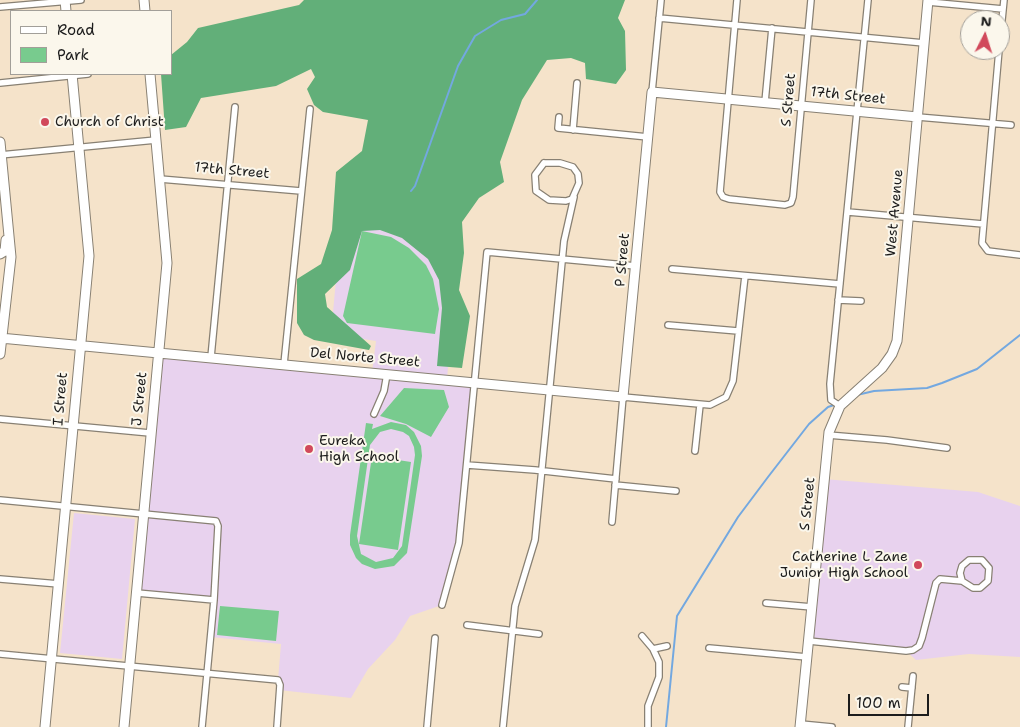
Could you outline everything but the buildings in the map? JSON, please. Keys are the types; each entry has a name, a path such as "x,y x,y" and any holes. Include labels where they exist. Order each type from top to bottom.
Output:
{"street":[{"path":"0,7 81,0"},
{"name":"P Street","path":"612,522 661,0"},
{"path":"728,98 737,0"},
{"name":"S Street","path":"728,98 720,187 721,195 729,199 783,205 791,202 794,197 811,0"},
{"path":"840,406 834,403 830,396 868,0"},
{"path":"928,1 1003,8 1004,0"},
{"name":"West Avenue","path":"840,406 882,368 895,347 909,217 928,1"},
{"path":"659,18 924,43"},
{"path":"765,102 772,28"},
{"path":"998,60 983,224 983,247 992,252 1020,255"},
{"path":"0,83 72,75"},
{"name":"I Street","path":"45,727 88,256 72,75"},
{"name":"J Street","path":"124,727 167,263 150,75"},
{"path":"573,130 577,83"},
{"name":"17th Street","path":"652,92 1011,125"},
{"path":"211,357 235,107"},
{"path":"284,364 310,109"},
{"path":"558,117 558,128 648,137"},
{"path":"1,155 156,140"},
{"path":"0,142 11,257 0,354"},
{"path":"503,727 516,602 535,545 565,230 574,197 578,179 573,166 547,162 538,169 534,185 539,195 549,200 562,201 574,197"},
{"name":"17th Street","path":"160,179 301,191"},
{"path":"848,212 983,224"},
{"path":"0,254 5,251 6,245 4,222 6,214"},
{"path":"442,605 459,543 476,382 486,252 636,266"},
{"path":"3,261 6,291"},
{"path":"672,269 840,284"},
{"path":"668,325 738,332 745,276"},
{"path":"838,300 861,301"},
{"name":"Del Norte Street","path":"1,338 715,404 726,397 733,381 738,332"},
{"path":"374,414 384,391 388,374"},
{"path":"695,452 700,404"},
{"name":"S Street","path":"800,726 828,435 840,406"},
{"path":"0,419 150,433"},
{"path":"828,435 947,448"},
{"path":"467,465 542,470 676,490"},
{"path":"0,500 210,519 217,523 214,600 202,727"},
{"path":"809,641 906,651 913,650 919,646 922,638 936,583 940,579 962,581 973,588 980,588 988,580 989,568 982,560 969,560 962,566 960,573 962,581"},
{"path":"0,579 59,584"},
{"path":"137,592 214,600"},
{"path":"766,603 812,607"},
{"path":"467,625 512,629 539,634"},
{"path":"642,636 653,649 658,662 659,677 648,706 648,727"},
{"path":"428,727 435,638"},
{"path":"653,649 667,646"},
{"path":"709,648 807,657"},
{"path":"0,654 278,680 280,685 277,727"},
{"path":"908,727 913,676"},
{"path":"902,687 912,688"},
{"path":"800,726 832,727"}],"shaded area":[{"name":"Eureka High School","path":"342,214 460,225 447,379 476,382 459,543 442,605 410,616 395,640 368,669 351,698 279,690 281,644 211,637 214,600 137,593 159,352 372,372 376,341 331,334"},
{"name":"Catherine L Zane Junior High School","path":"824,479 978,492 1020,506 1020,657 969,654 916,660 906,651 809,641"},
{"path":"74,513 135,519 122,659 60,653"}],"green space":[{"path":"304,0 625,0 618,18 625,31 626,70 616,84 586,79 585,63 571,58 547,60 522,100 500,162 504,182 479,198 462,222 464,253 459,290 470,316 462,368 437,366 442,308 439,280 428,259 402,238 380,230 362,231 350,270 325,294 327,307 371,346 369,350 314,340 304,335 297,323 297,279 321,264 332,230 336,172 362,151 368,120 323,112 314,105 307,89 315,77 311,69 276,86 201,98 186,127 165,130 161,75 172,75 172,54 187,42 198,28 299,5"},
{"path":"362,231 391,237 409,248 426,265 433,279 439,309 435,334 347,323 343,316"},
{"path":"404,388 444,390 449,407 431,437 406,424 380,416"},
{"path":"391,422 406,425 414,432 421,446 422,456 407,553 394,566 375,569 362,564 356,558 350,545 366,423 373,424 372,429","holes":["391,429 403,432 409,436 415,455 402,546 393,558 376,562 361,554 357,536 370,445 380,432"]},
{"path":"372,456 411,462 398,550 359,544"},
{"path":"220,606 279,611 276,641 217,635"}],"waterway":[{"path":"411,191 415,186 458,66 475,36 501,20 525,14 537,0"},
{"path":"857,395 874,391 927,388 942,383 977,369 1020,335"},
{"path":"666,727 677,616 738,517 809,424 828,407 834,405"}],"place":[{"name":"Church of Christ","path":"45,122"},
{"name":"Eureka High School","path":"309,449"},
{"name":"Catherine L Zane Junior High School","path":"918,565"}]}
